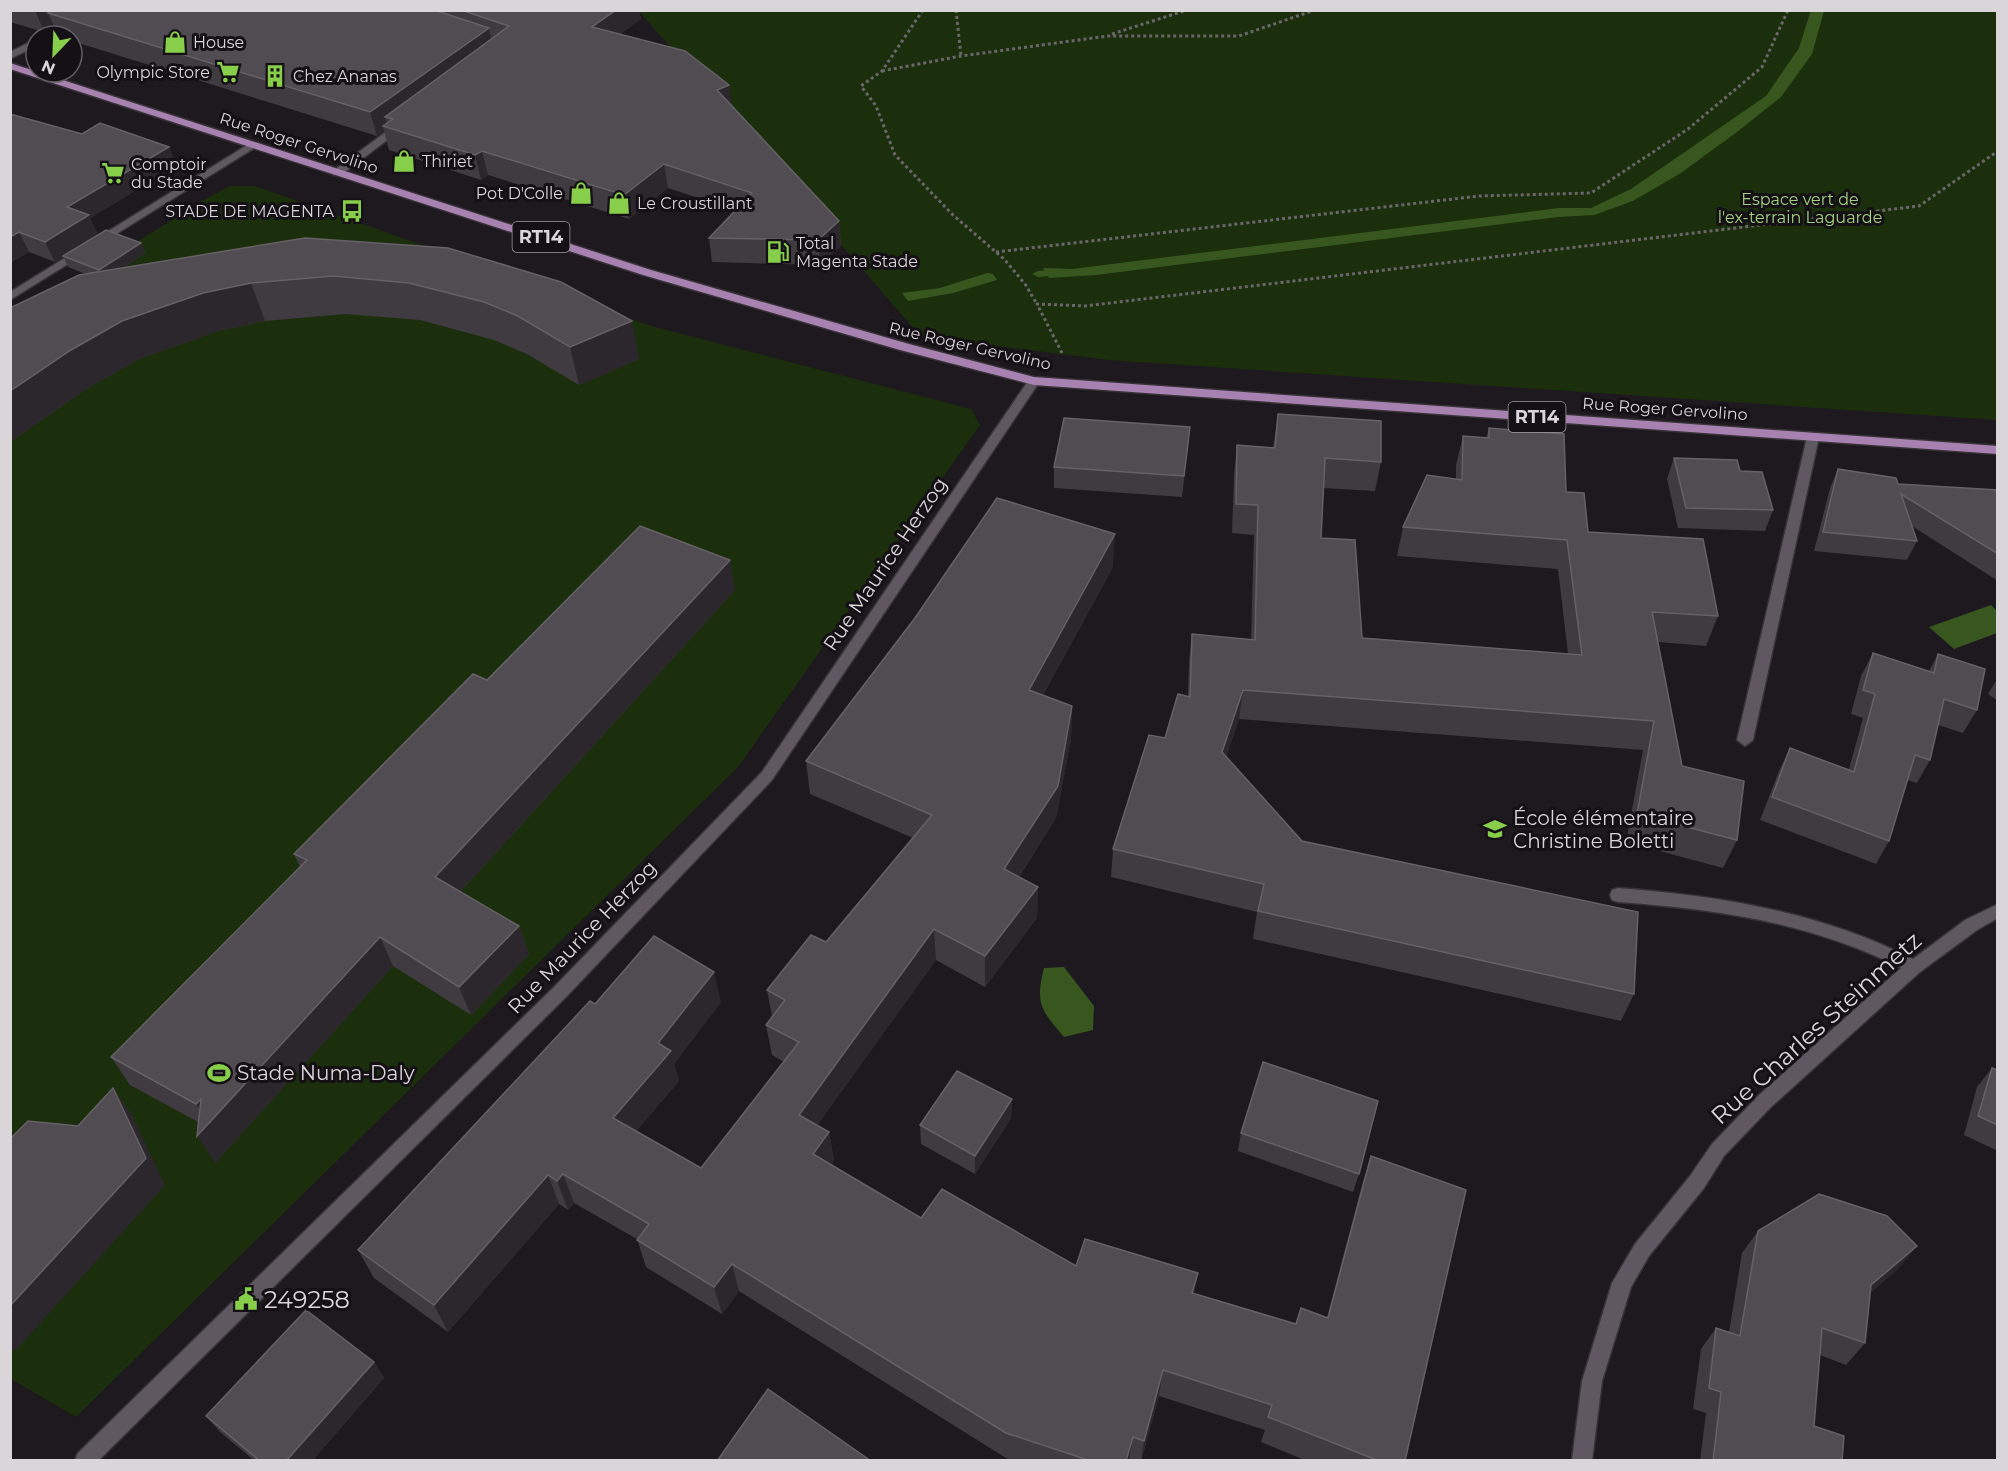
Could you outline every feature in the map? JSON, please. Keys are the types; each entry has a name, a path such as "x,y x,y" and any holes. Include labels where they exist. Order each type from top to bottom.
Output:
{"main road":[{"name":"Rue Roger Gervolino","path":"10,66 337,173 878,342 1034,381 1998,450"}],"street":[{"path":"69,24 94,10"},
{"path":"10,56 24,48"},
{"path":"337,173 412,118"},
{"path":"10,297 252,145"},
{"name":"Rue Maurice Herzog","path":"85,1461 561,991 766,777 1034,381"},
{"path":"1745,740 1813,437"},
{"path":"1618,895 1709,902 1751,910 1858,940 1880,948 1914,967"},
{"name":"Rue Charles Steinmetz","path":"1582,1461 1592,1381 1622,1283 1642,1250 1697,1182 1718,1150 1765,1101 1914,967 1971,925 1998,910"}],"path":[{"path":"882,71 895,48 923,10"},
{"path":"956,10 961,56"},
{"path":"1108,36 1187,10"},
{"path":"1077,383 1025,284 1004,259 953,215 895,155 876,106 861,86 882,71 961,56 1108,36 1239,36 1315,10"},
{"path":"996,252 1479,196 1591,193 1688,129 1762,67 1788,10"},
{"path":"1037,304 1085,306 1918,206 1998,151"}],"green space":[{"name":"Espace vert de l'ex-terrain Laguarde","path":"639,11 1997,11 1997,420 1109,360 921,337"},
{"name":"Stade Numa-Daly","path":"230,186 255,186 651,326 971,409 980,425 738,767 76,1417 11,1379 11,322 203,200"}],"shaded area":[{"path":"1811,10 1824,11 1812,54 1781,97 1681,173 1633,201 1594,215 1558,217 1096,275 1049,278 1043,268 1072,269 1559,208 1591,208 1631,189 1766,96 1799,48"},
{"path":"987,273 993,274 997,280 953,293 908,301 902,293 940,288"},
{"path":"1991,605 1997,611 1997,633 1954,649 1929,627"},
{"path":"1064,967 1094,1006 1093,1030 1064,1037 1045,1013 1040,999 1040,990 1044,968"}],"building":[{"path":"53,10 434,10 489,28 370,112 48,13"},
{"path":"461,10 616,10 592,27 685,51 729,85 717,90 839,221 818,240 709,238 752,193 664,164 624,195 482,151 475,155 383,126 393,119 385,117 509,26"},
{"path":"10,114 82,134 100,123 169,147 67,207 89,215 45,242 19,232 10,237"},
{"path":"106,230 141,243 99,270 63,256"},
{"path":"305,238 448,248 561,282 632,321 570,347 518,316 484,302 409,283 333,276 251,283 203,293 122,321 71,350 10,391 10,308 79,275"},
{"path":"1278,414 1381,421 1381,462 1325,458 1321,538 1355,540 1362,638 1582,655 1567,540 1403,527 1427,475 1462,480 1463,436 1489,438 1489,428 1564,434 1566,492 1584,493 1588,532 1703,539 1718,616 1652,612 1682,766 1744,781 1737,840 1637,814 1654,721 1243,690 1222,752 1302,841 1638,912 1634,994 1258,911 1264,884 1113,849 1149,735 1165,738 1178,694 1190,697 1192,634 1255,640 1258,505 1236,504 1237,445 1275,448"},
{"path":"1064,418 1190,427 1184,476 1054,467"},
{"path":"1674,458 1737,460 1740,471 1762,472 1773,510 1686,508"},
{"path":"1838,469 1896,478 1898,484 1998,490 1998,554 1901,494 1917,541 1823,532"},
{"path":"997,498 1115,534 1029,690 1072,706 1058,786 1004,869 1038,887 985,956 934,929 799,1115 829,1132 813,1154 921,1218 942,1189 1076,1266 1085,1239 1198,1273 1192,1293 1296,1324 1301,1308 1328,1318 1371,1156 1466,1190 1405,1461 1379,1461 1268,1417 1272,1405 1163,1370 1144,1441 1133,1437 1126,1461 1091,1461 1006,1433 732,1264 714,1287 637,1240 649,1224 563,1174 557,1181 548,1175 434,1305 358,1250 590,1001 595,1004 654,936 714,972 658,1043 671,1051 613,1118 701,1168 799,1042 766,1025 785,1000 767,990 811,935 826,942 932,815 806,761 915,618"},
{"path":"640,526 730,560 435,877 519,926 459,987 380,937 197,1136 201,1099 196,1104 111,1057 307,860 294,854 473,674 487,680"},
{"path":"1873,653 1934,673 1938,654 1985,669 1977,710 1944,699 1930,760 1915,755 1889,841 1772,797 1790,748 1854,772 1875,694 1863,690"},
{"path":"1263,1062 1378,1101 1359,1174 1241,1133"},
{"path":"1992,1068 1998,1070 1998,1125 1978,1116"},
{"path":"957,1071 1012,1099 975,1156 920,1125"},
{"path":"113,1088 146,1158 10,1306 10,1139 28,1121 78,1126"},
{"path":"1819,1194 1887,1216 1917,1246 1871,1285 1865,1343 1822,1328 1814,1426 1844,1436 1842,1461 1713,1461 1721,1392 1709,1388 1716,1328 1740,1336 1758,1231"},
{"path":"306,1310 374,1362 286,1461 260,1461 206,1416"},
{"path":"768,1389 871,1461 717,1461"}],"waterway":[{"path":"1038,274 1065,272"}],"place":[{"name":"House","path":"175,42"},
{"name":"Olympic Store","path":"228,72"},
{"name":"Chez Ananas","path":"275,76"},
{"name":"Thiriet","path":"404,161"},
{"name":"Comptoir du Stade","path":"113,173"},
{"name":"Pot D'Colle","path":"581,193"},
{"name":"Le Croustillant","path":"619,203"},
{"name":"STADE DE MAGENTA","path":"352,211"},
{"name":"Total Magenta Stade","path":"778,252"},
{"name":"École élémentaire Christine Boletti","path":"1495,829"},
{"name":"Stade Numa-Daly","path":"219,1073"},
{"name":"249258","path":"246,1299"}]}
